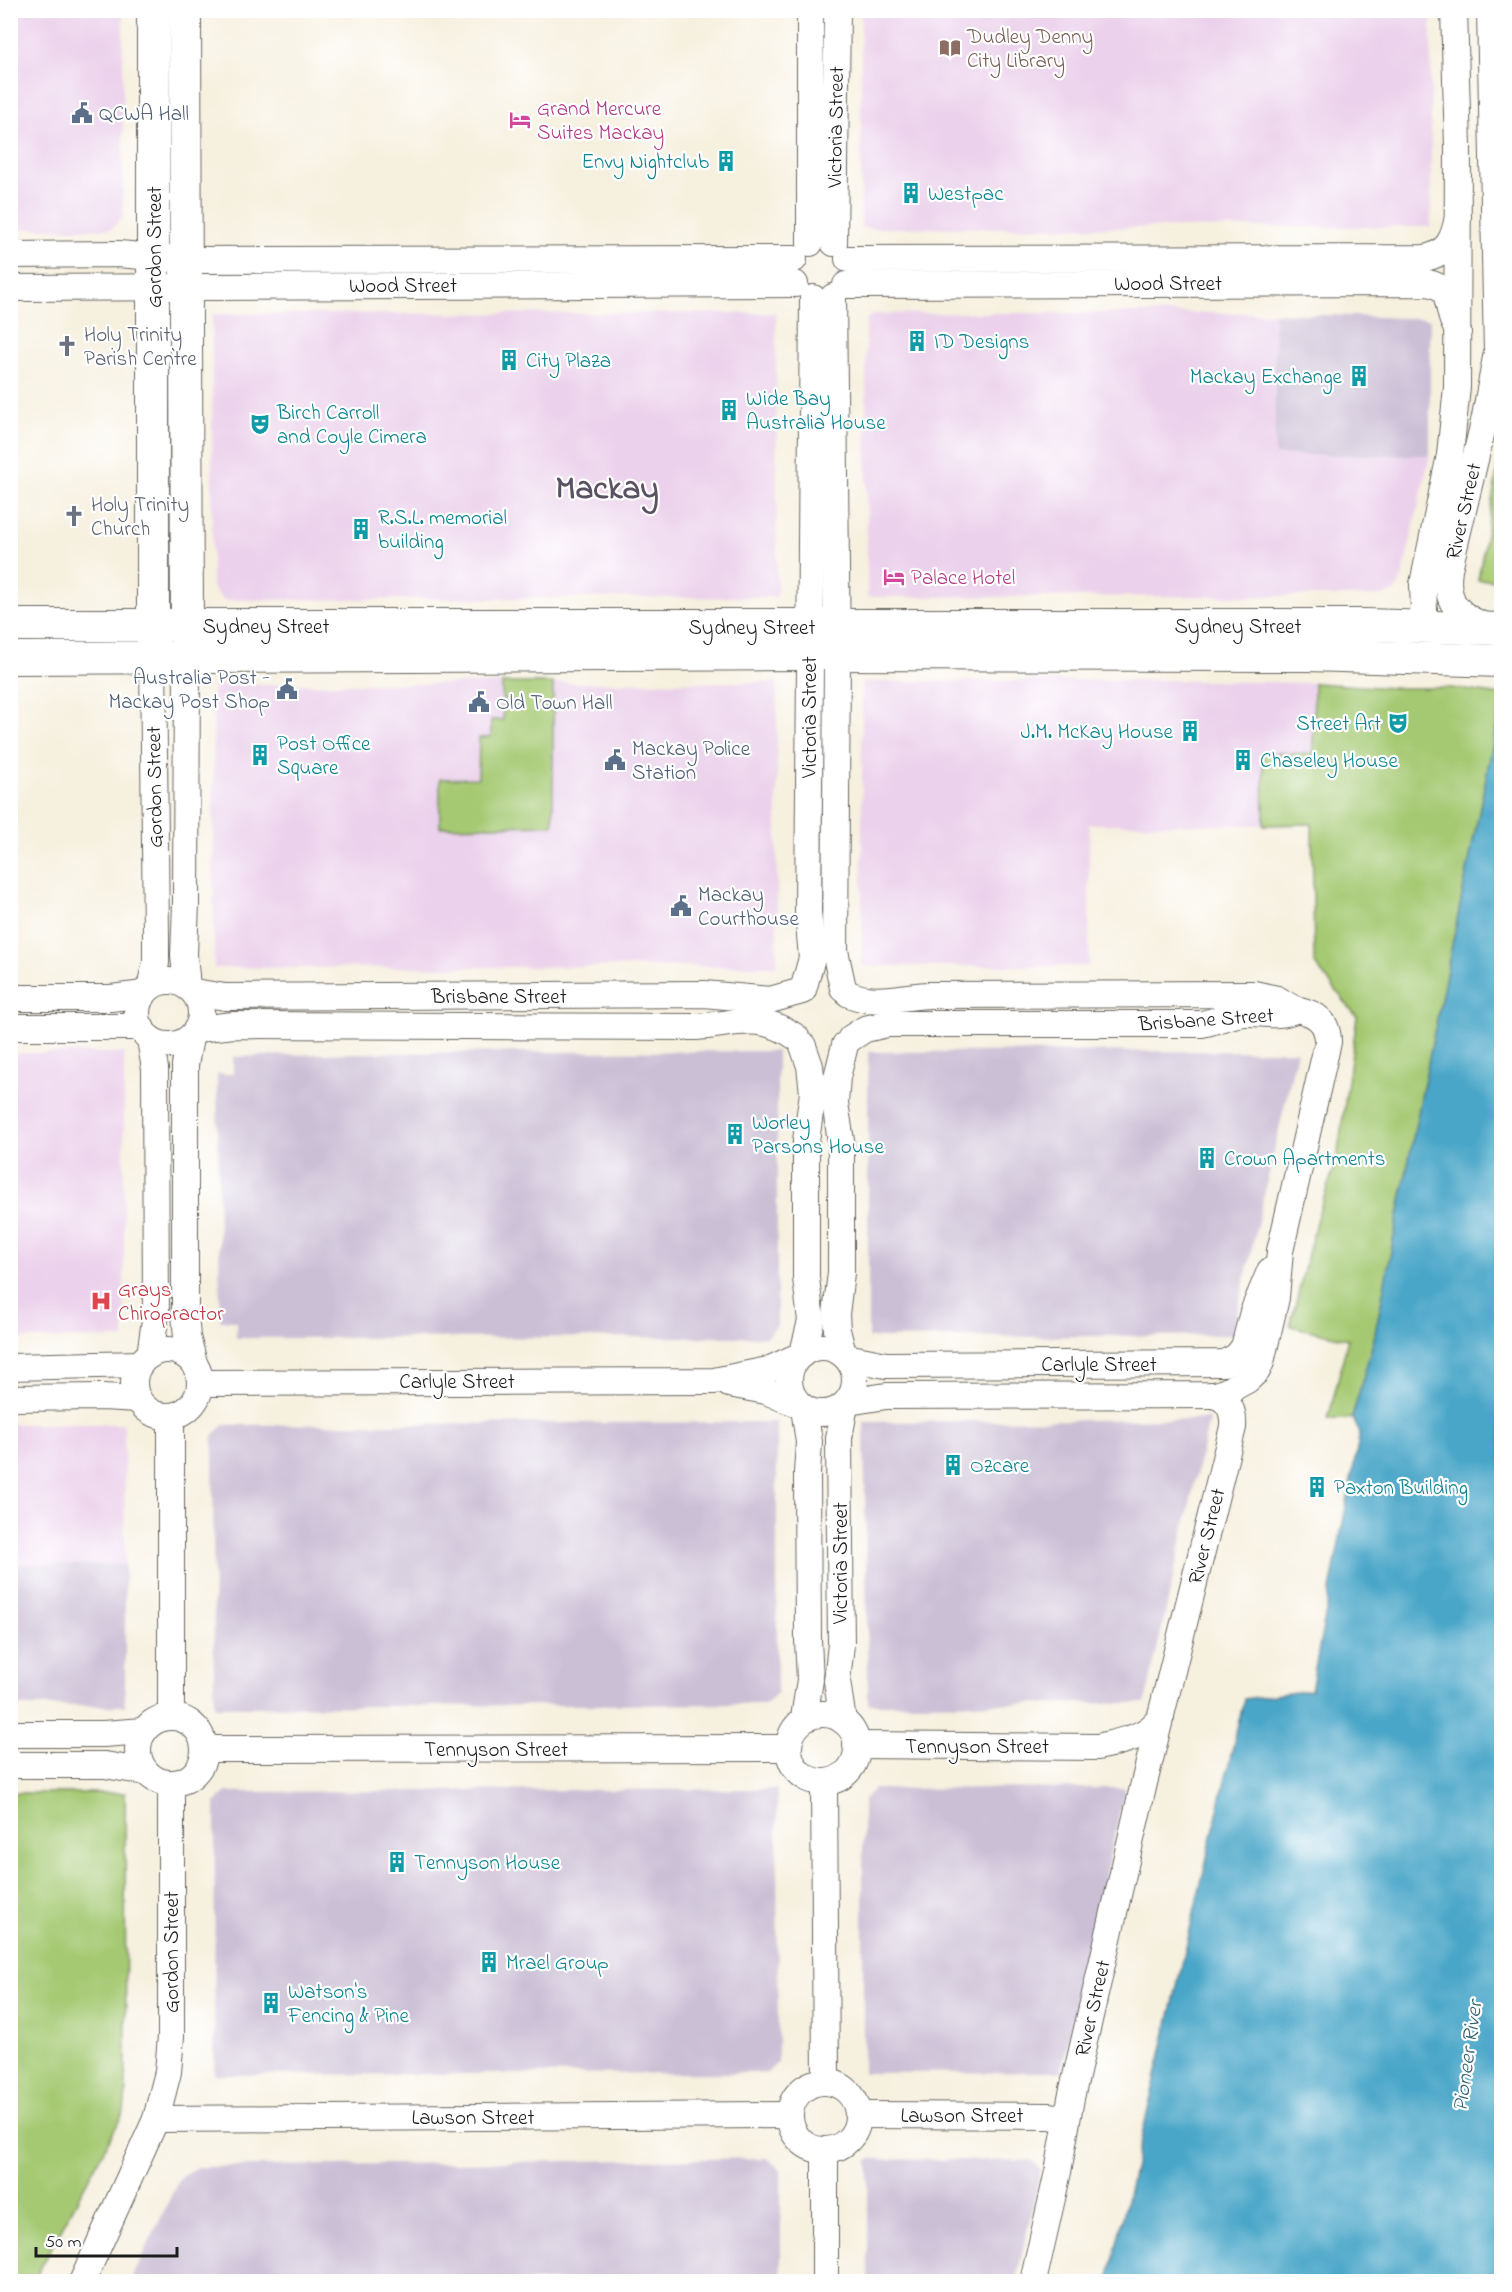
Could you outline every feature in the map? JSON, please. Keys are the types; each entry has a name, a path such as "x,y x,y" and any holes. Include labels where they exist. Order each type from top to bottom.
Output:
{"main road":[{"name":"Gordon Street","path":"153,10 153,658"},
{"name":"Gordon Street","path":"185,10 187,658"},
{"name":"Sydney Street","path":"10,625 187,626 823,641 1489,661"},
{"name":"Sydney Street","path":"10,658 187,658 823,641 1295,625 1497,629"},
{"path":"1295,625 1309,655"},
{"path":"1427,627 1432,639 1444,649 1489,661"}],"street":[{"name":"Victoria Street","path":"810,10 822,271 823,641 835,951 846,991"},
{"name":"Victoria Street","path":"822,271 837,10"},
{"name":"River Street","path":"1427,627 1423,605 1423,584 1452,443 1457,402 1458,217 1454,10"},
{"name":"River Street","path":"1490,10 1496,359 1484,422 1449,569 1448,586 1452,600 1462,615 1474,623 1497,629"},
{"name":"Wood Street","path":"10,288 154,272 822,271 973,258 1429,257 1444,250 1451,243 1458,217"},
{"name":"Wood Street","path":"10,255 119,254 154,272"},
{"path":"973,258 973,284"},
{"path":"1039,258 1039,284"},
{"path":"1135,284 1136,258"},
{"path":"1260,258 1260,283"},
{"name":"Wood Street","path":"822,271 973,284 1431,283 1443,290 1447,296 1458,335"},
{"path":"1458,335 1462,348 1468,355 1475,357 1482,354 1483,315 1496,286"},
{"name":"Victoria Street","path":"803,991 812,963 813,951 808,912 823,641"},
{"name":"Gordon Street","path":"147,991 156,955 153,658"},
{"name":"Gordon Street","path":"187,658 184,955 191,989"},
{"path":"10,998 111,998 147,991 159,983 169,981 191,989 199,1000 201,1010 185,1065 185,1314 200,1393 189,1409 171,1417 152,1413 138,1399 134,1381 145,1359 156,1313 156,1069 137,1010 147,991"},
{"path":"802,1354 811,1321 806,1278 806,1140 813,1093 810,1066 793,1024 793,1010 803,991 815,983 824,981 835,983 846,991 855,1006 856,1019 838,1068 836,1094 840,1141 840,1274 836,1314 837,1330 845,1356"},
{"name":"Brisbane Street","path":"191,989 225,997 704,994 770,1000 803,991"},
{"name":"Brisbane Street","path":"846,991 867,1000 880,1001 929,995 1265,995 1283,1001 1297,1010"},
{"path":"1213,994 1219,1004 1219,1013 1215,1020"},
{"path":"1206,1395 1227,1391 1242,1383 1259,1368 1276,1298 1280,1251 1328,1034 1323,1021 1317,1016 1297,1010"},
{"name":"Brisbane Street","path":"848,1041 860,1031 870,1027 894,1024 1202,1024 1245,1013 1281,1015 1297,1010"},
{"name":"Brisbane Street","path":"194,1033 234,1025 696,1027 756,1021 774,1024 799,1041"},
{"path":"10,1027 146,1033 160,1044 171,1045 181,1043 194,1033"},
{"path":"799,1041 810,1051 823,1052 832,1051 848,1041"},
{"name":"Carlyle Street","path":"845,1356 886,1365 1224,1363 1239,1354 1244,1347 1254,1309 1280,1251"},
{"path":"823,1347 834,1349 850,1362 855,1376 854,1389 846,1403 837,1410 822,1413 803,1407 793,1394 789,1380 792,1366 802,1354 813,1348 823,1347"},
{"path":"10,1367 145,1359 169,1350 178,1352 197,1373"},
{"name":"Carlyle Street","path":"714,1381 768,1370 802,1354"},
{"path":"1201,1364 1210,1369 1214,1378 1211,1389 1206,1395"},
{"name":"Carlyle Street","path":"197,1373 714,1381 766,1391 803,1407"},
{"name":"River Street","path":"1033,2282 1058,2172 1067,2119 1144,1784 1233,1427 1233,1415 1228,1405 1218,1396 1206,1395"},
{"name":"Carlyle Street","path":"846,1403 885,1396 1206,1395"},
{"path":"10,1398 138,1399"},
{"name":"Victoria Street","path":"843,1721 837,1681 840,1644 839,1438 846,1403"},
{"name":"Victoria Street","path":"803,1407 809,1442 807,1629 810,1680 804,1719"},
{"path":"171,1417 171,1717"},
{"path":"824,1713 843,1721 855,1736 855,1756 844,1774 835,1780 824,1782 804,1776 790,1759 789,1748 793,1731 804,1719 824,1713"},
{"name":"Tennyson Street","path":"856,1746 1098,1747 1136,1737 1151,1728 1161,1716"},
{"path":"10,1765 105,1765 146,1772 162,1782 171,1783 191,1777 198,1769 204,1749 197,1730 181,1718 171,1717 160,1718 144,1731 139,1741 138,1752 140,1762 146,1772"},
{"path":"10,1734 103,1734 144,1731"},
{"name":"Tennyson Street","path":"1098,1747 1134,1761 1142,1772 1144,1784"},
{"name":"Tennyson Street","path":"204,1749 789,1748"},
{"path":"824,1782 826,2082"},
{"name":"Gordon Street","path":"82,2282 156,2119 168,2072 171,2036 171,1783"},
{"path":"826,2082 844,2089 856,2105 858,2115 856,2126 845,2143 836,2148 814,2149 804,2144 796,2136 791,2127 790,2115 797,2095 815,2083 826,2082"},
{"name":"Lawson Street","path":"156,2119 790,2115"},
{"name":"Lawson Street","path":"858,2115 1050,2116 1067,2119"},
{"name":"River Street","path":"1046,2282 1074,2151 1074,2133 1067,2119"},
{"path":"825,2150 825,2282"}],"shaded area":[{"path":"10,11 123,11 123,217 112,229 11,229"},
{"path":"861,11 1431,11 1431,227 861,228"},
{"path":"776,313 777,597 223,600 212,587 212,314"},
{"path":"1274,313 1275,455 1430,455 1402,578 1395,592 1380,596 867,597 866,320 872,314"},
{"name":"Mackay Exchange","path":"1274,313 1430,319 1430,455 1275,455"},
{"path":"1152,680 1314,683 1313,754 1264,754 1264,825 1089,824 1089,966 862,966 862,682"},
{"path":"777,682 777,966 214,968 213,685"},
{"path":"777,1051 777,1326 766,1337 236,1338 236,1321 220,1321 217,1074 233,1074 233,1057 351,1053"},
{"path":"1297,1051 1232,1335 868,1338 868,1052"},
{"path":"11,1053 124,1053 124,1338 11,1339"},
{"path":"1209,1419 1145,1703 868,1704 864,1422"},
{"path":"777,1422 777,1693 766,1704 214,1707 213,1436 224,1425"},
{"path":"10,1424 124,1424 125,1565 11,1564"},
{"path":"11,1564 125,1565 125,1706 11,1706"},
{"path":"1125,1788 1061,2072 863,2073 863,1800 874,1789"},
{"path":"777,1789 778,2062 767,2073 214,2075 215,1803 226,1792"},
{"path":"768,2158 781,2171 781,2281 131,2281 179,2179 198,2167"},
{"path":"868,2159 1033,2161 1041,2169 1016,2281 868,2281"}],"green space":[{"path":"1501,451 1501,580 1478,580 1481,563"},
{"path":"502,683 553,683 553,825 440,827 440,779 478,778 479,738 491,737 491,720 503,720"},
{"path":"1314,683 1394,688 1452,688 1501,695 1374,1339 1352,1418 1328,1420 1348,1339 1290,1326 1317,1218 1337,1159 1357,1017 1314,963 1312,824 1264,825 1263,753 1313,754"},
{"path":"11,1793 125,1793 126,2092 124,2112 33,2282 10,2281"}],"water":[{"name":"Pioneer River","path":"1501,704 1501,2281 1108,2281 1244,1699 1311,1690 1360,1433 1352,1418 1374,1339"}],"waterway":[{"path":"275,2272 275,2282"}],"place":[{"name":"Dudley Denny City Library","path":"950,48"},
{"name":"QCWA Hall","path":"82,113"},
{"name":"Grand Mercure Suites Mackay","path":"520,120"},
{"name":"Envy Nightclub","path":"726,161"},
{"name":"Westpac","path":"911,193"},
{"name":"ID Designs","path":"917,341"},
{"name":"Holy Trinity Parish Centre","path":"67,346"},
{"name":"City Plaza","path":"509,360"},
{"name":"Mackay Exchange","path":"1359,376"},
{"name":"Wide Bay Australia House","path":"729,410"},
{"name":"Birch Carroll and Coyle Cimera","path":"260,424"},
{"name":"Holy Trinity Church","path":"74,516"},
{"name":"R.S.L. memorial building","path":"361,529"},
{"name":"Palace Hotel","path":"894,577"},
{"name":"Australia Post - Mackay Post Shop","path":"287,689"},
{"name":"Old Town Hall","path":"479,702"},
{"name":"Street Art","path":"1398,723"},
{"name":"J.M. McKay House","path":"1190,731"},
{"name":"Post Office Square","path":"260,755"},
{"name":"Mackay Police Station","path":"615,760"},
{"name":"Chaseley House","path":"1243,760"},
{"name":"Mackay Courthouse","path":"681,906"},
{"name":"Worley Parsons House","path":"735,1134"},
{"name":"Crown Apartments","path":"1207,1158"},
{"name":"Grays Chiropractor","path":"101,1301"},
{"name":"Ozcare","path":"953,1465"},
{"name":"Paxton Building","path":"1317,1487"},
{"name":"Tennyson House","path":"397,1862"},
{"name":"Mrael Group","path":"489,1962"},
{"name":"Watson's Fencing & Pine","path":"271,2003"}],"district":[{"name":"Mackay","path":"607,486"}]}
